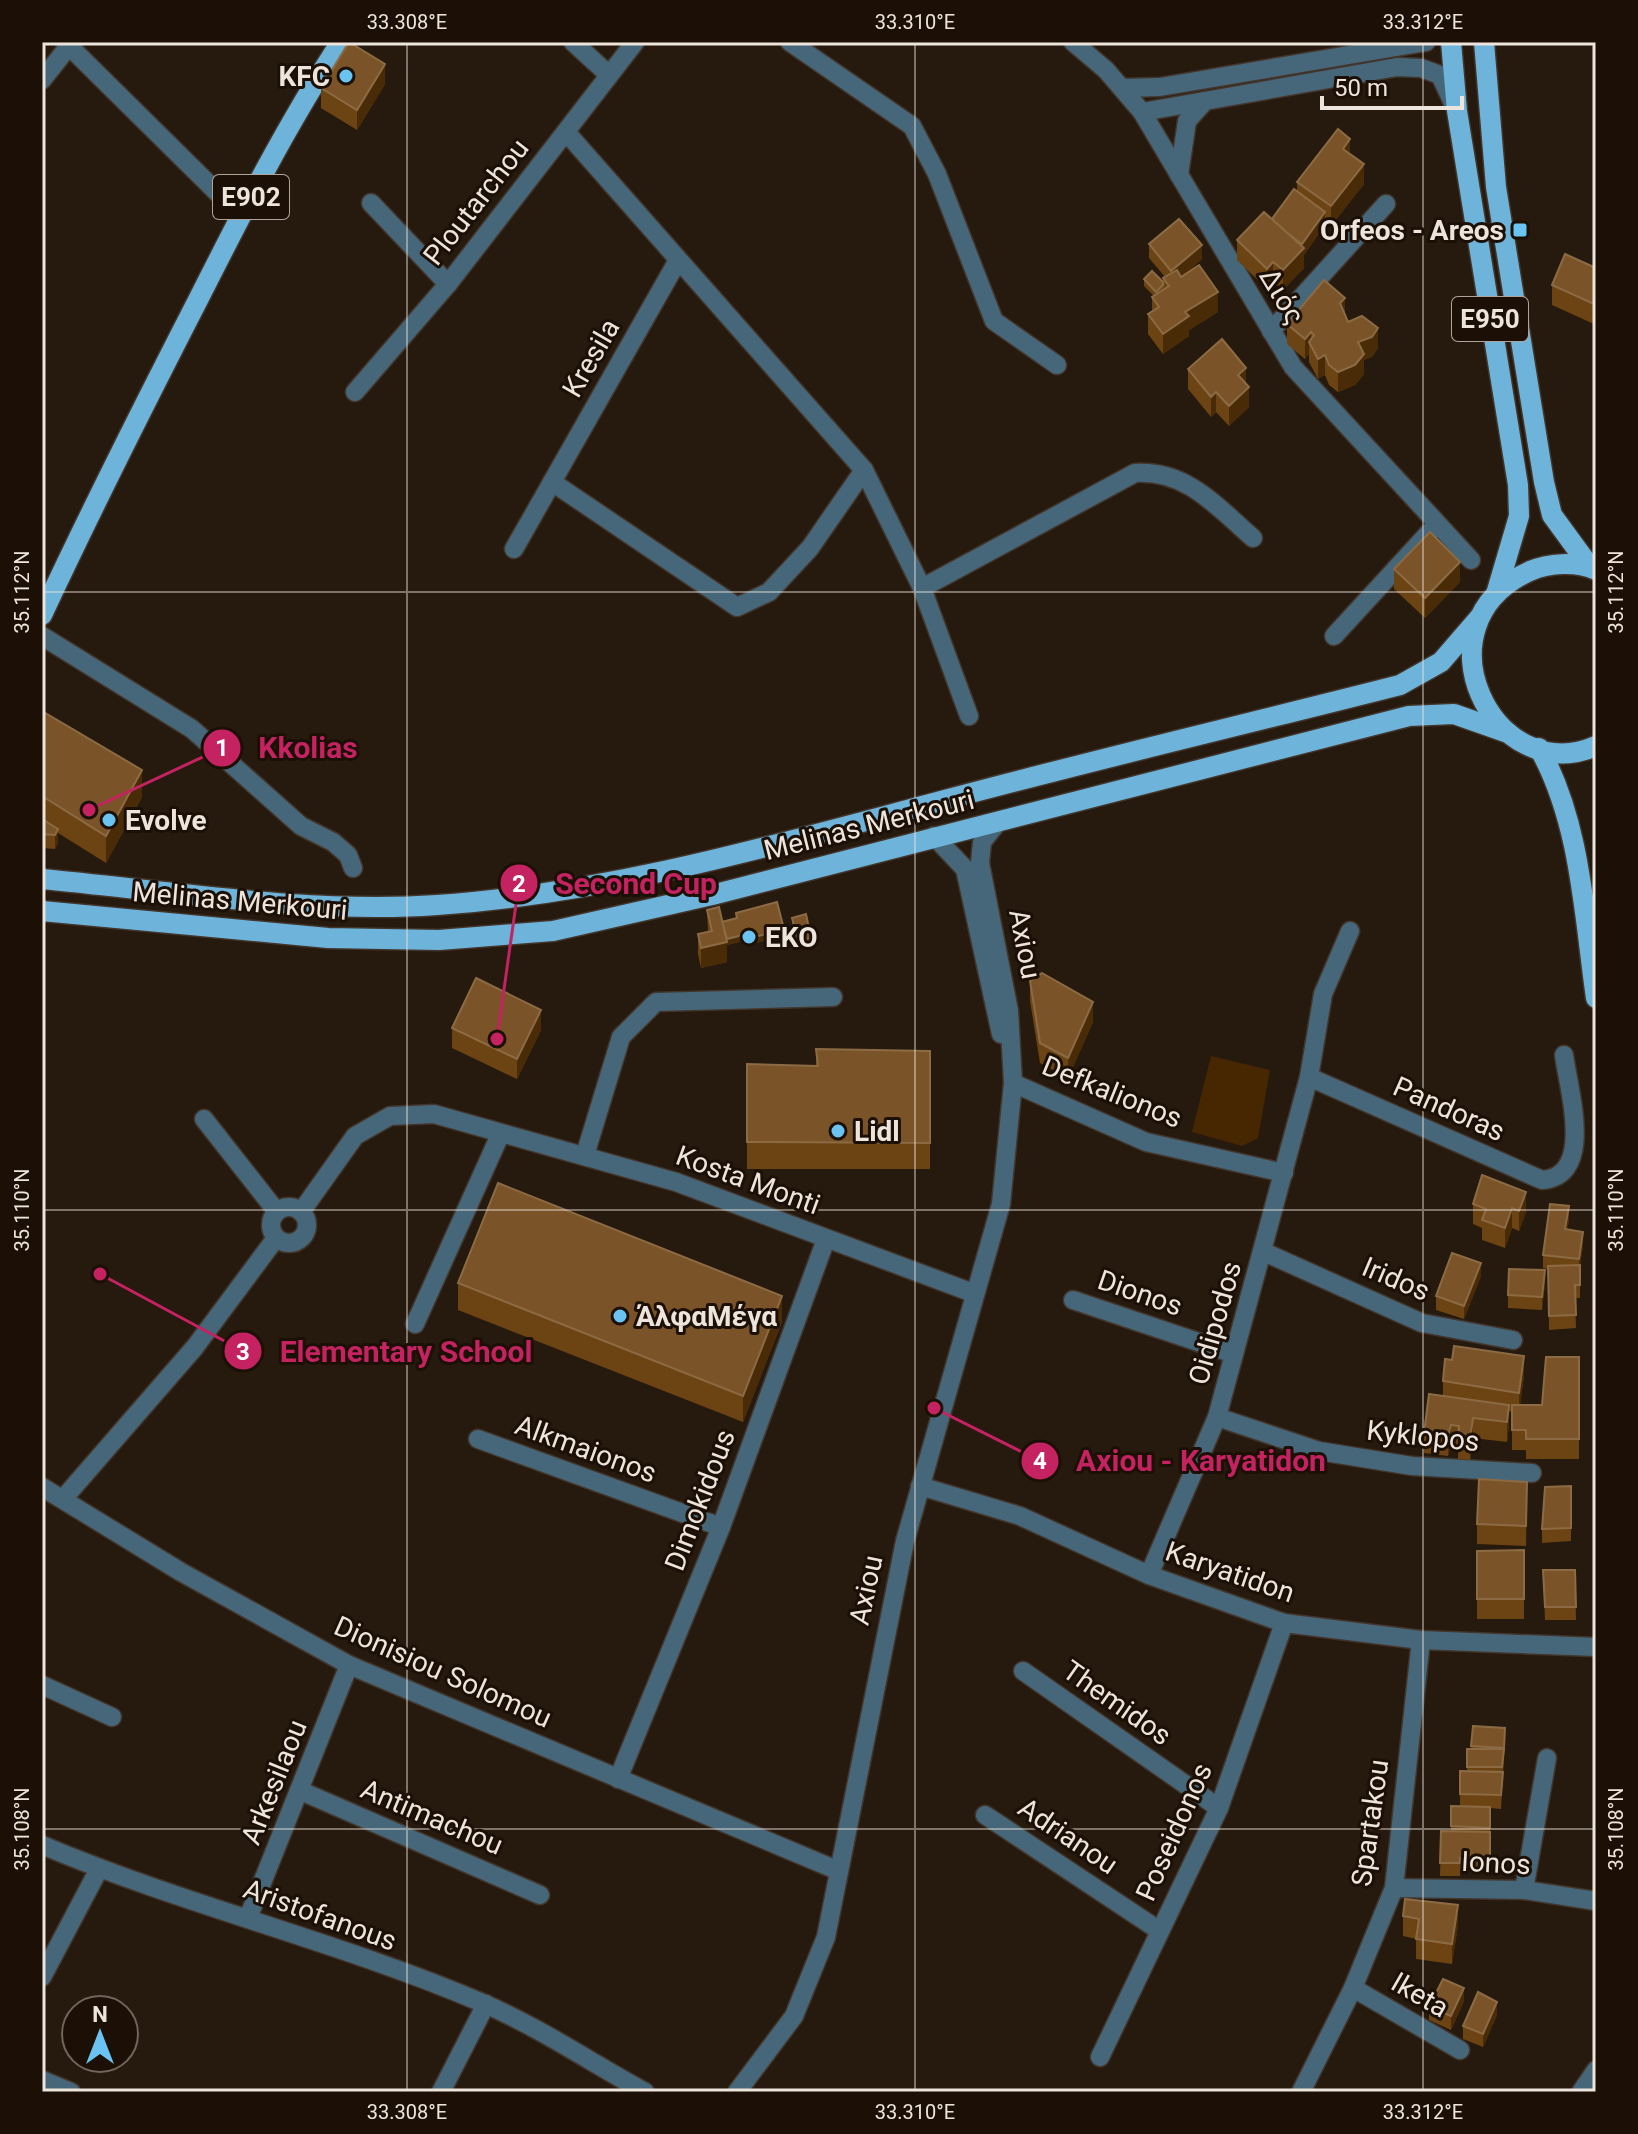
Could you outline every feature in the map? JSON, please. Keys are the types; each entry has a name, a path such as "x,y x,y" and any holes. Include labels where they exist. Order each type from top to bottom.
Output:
{"main road":[{"name":"E902","path":"42,615 93,505 241,216 301,103 341,42"},
{"name":"E950","path":"1451,42 1457,111 1518,485 1519,516 1496,594"},
{"name":"E950","path":"1484,42 1496,187 1544,482 1552,515 1593,568"},
{"path":"1496,594 1516,578 1539,567 1565,564 1593,568"},
{"name":"Melinas Merkouri","path":"42,879 332,905 435,905 535,895 707,864 977,791 1400,685 1441,662 1496,594"},
{"path":"1479,618 1471,649 1473,680 1486,709 1508,733"},
{"name":"Melinas Merkouri","path":"42,911 328,938 439,940 539,933 712,895 1409,716 1454,714 1508,733 1539,748"},
{"path":"1539,748 1564,752 1596,746"},
{"path":"1539,748 1563,799 1577,868 1596,998"}],"street":[{"path":"573,42 609,75"},
{"name":"Ploutarchou","path":"355,392 448,284 635,42"},
{"path":"790,42 912,126 937,174 994,321 1057,365"},
{"name":"Διός","path":"1073,42 1123,88 1142,112 1293,367 1471,560"},
{"path":"1123,88 1160,87 1426,42"},
{"path":"42,80 67,44 241,216"},
{"path":"1142,112 1412,67 1440,75 1457,111"},
{"path":"1179,175 1187,121 1205,101"},
{"path":"566,132 677,262 864,470 922,588 969,716"},
{"path":"371,203 448,284"},
{"path":"1271,331 1386,204"},
{"name":"Kresila","path":"514,549 677,262"},
{"path":"552,482 737,607 769,592 810,548 864,470"},
{"path":"922,588 1135,473 1157,471 1193,486 1253,538"},
{"path":"1334,636 1436,525"},
{"path":"42,636 192,729 301,826 348,855 353,868"},
{"name":"Axiou","path":"737,2092 794,2016 812,1978 826,1937 892,1596 973,1293 1001,1204 1013,1083 1009,1011 980,863 982,842 998,822"},
{"name":"Axiou","path":"934,836 965,869 1013,1083"},
{"name":"Oidipodos","path":"1149,1575 1217,1417 1309,1077 1323,994 1350,931"},
{"path":"585,1155 621,1037 656,1002 833,997"},
{"name":"Pandoras","path":"1309,1077 1542,1180 1554,1179 1567,1171 1575,1149 1564,1055"},
{"name":"Defkalionos","path":"1013,1083 1146,1142 1284,1173"},
{"name":"Kosta Monti","path":"301,1212 355,1136 390,1116 434,1114 676,1182 973,1293"},
{"path":"204,1119 277,1212"},
{"path":"415,1324 500,1135"},
{"path":"288,1207 301,1212 307,1226 303,1237 287,1243 276,1238 271,1228 277,1212 288,1207"},
{"path":"63,1499 195,1347 276,1238"},
{"name":"Dimokidous","path":"618,1779 721,1527 826,1239"},
{"name":"Iridos","path":"1264,1252 1422,1323 1513,1340"},
{"name":"Dionos","path":"1073,1300 1234,1354"},
{"name":"Kyklopos","path":"1217,1417 1319,1451 1412,1466 1532,1473"},
{"name":"Alkmaionos","path":"478,1439 721,1527"},
{"name":"Karyatidon","path":"920,1486 1020,1516 1149,1575 1284,1623 1421,1640 1593,1648"},
{"name":"Dionisiou Solomou","path":"42,1487 181,1572 349,1665 839,1871"},
{"name":"Poseidonos","path":"1100,2057 1219,1808 1284,1623"},
{"name":"Spartakou","path":"1301,2092 1353,1988 1394,1888 1421,1640"},
{"name":"Arkesilaou","path":"248,1918 349,1665"},
{"name":"Themidos","path":"1023,1671 1219,1808"},
{"path":"42,1685 112,1717"},
{"path":"1524,1890 1547,1758"},
{"name":"Antimachou","path":"301,1791 540,1895"},
{"name":"Adrianou","path":"985,1815 1160,1931"},
{"name":"Aristofanous","path":"42,1845 99,1869 248,1918 486,2004 645,2092"},
{"path":"42,1977 99,1869"},
{"name":"Ionos","path":"1394,1888 1524,1890 1596,1901"},
{"name":"Iketa","path":"1353,1988 1460,2050"},
{"path":"441,2092 486,2004"},
{"path":"1581,2092 1596,2070"},
{"path":"42,2080 71,2092"}],"shaded area":[{"path":"1211,1056 1270,1070 1258,1138 1242,1146 1192,1132"}],"building":[{"path":"349,42 385,64 357,110 321,88"},
{"path":"1338,129 1350,139 1343,149 1364,164 1331,206 1297,182"},
{"path":"1294,189 1325,212 1302,244 1272,219"},
{"path":"1264,212 1304,248 1283,270 1273,262 1267,269 1237,240"},
{"path":"1179,219 1202,245 1171,271 1149,244"},
{"path":"1565,254 1596,268 1596,305 1552,285"},
{"path":"1199,265 1218,292 1185,312 1189,316 1163,334 1148,314 1159,307 1152,297 1169,286 1163,278 1177,270 1181,277"},
{"path":"1152,271 1163,282 1156,292 1144,279"},
{"path":"1324,280 1345,298 1340,303 1348,322 1362,316 1378,328 1372,337 1358,342 1364,354 1355,365 1338,372 1329,365 1325,355 1318,359 1309,342 1314,335 1311,332 1305,339 1287,324"},
{"path":"1222,339 1246,368 1238,375 1249,387 1229,406 1216,392 1211,397 1188,369"},
{"path":"1430,532 1460,562 1425,598 1394,569"},
{"path":"42,711 142,770 106,836 42,796"},
{"path":"42,819 58,829 55,835 42,834"},
{"path":"777,902 784,929 744,940 743,935 727,939 722,922 737,918 736,913"},
{"path":"719,907 727,942 701,948 698,934 712,931 707,910"},
{"path":"806,914 811,938 798,941 792,918"},
{"path":"1042,973 1093,1002 1068,1058 1040,1043 1030,981"},
{"path":"476,978 541,1010 517,1059 452,1028"},
{"name":"Lidl","path":"816,1049 930,1051 930,1143 747,1142 747,1064 818,1066"},
{"path":"1482,1175 1526,1192 1519,1211 1512,1208 1505,1228 1482,1220 1486,1209 1473,1204"},
{"name":"ΆλφαΜέγα","path":"498,1183 782,1296 743,1396 458,1283"},
{"path":"1550,1204 1569,1206 1565,1229 1583,1232 1579,1259 1543,1255"},
{"path":"1452,1253 1481,1263 1464,1306 1436,1296"},
{"path":"1580,1265 1580,1285 1575,1285 1576,1315 1549,1316 1548,1266"},
{"path":"1509,1269 1545,1270 1542,1297 1508,1295"},
{"path":"1454,1346 1524,1356 1519,1393 1443,1381 1445,1359 1452,1360"},
{"path":"1546,1357 1579,1357 1579,1439 1526,1439 1526,1430 1512,1430 1512,1405 1542,1405"},
{"path":"1429,1394 1509,1405 1507,1422 1473,1418 1470,1440 1458,1439 1459,1426 1451,1425 1448,1436 1424,1433"},
{"path":"1479,1479 1527,1482 1526,1526 1477,1524"},
{"path":"1571,1486 1571,1528 1542,1529 1545,1487"},
{"path":"1524,1550 1524,1599 1477,1599 1477,1551"},
{"path":"1543,1570 1575,1570 1576,1607 1545,1607"},
{"path":"1473,1726 1505,1728 1504,1748 1471,1746"},
{"path":"1467,1749 1504,1749 1502,1767 1467,1767"},
{"path":"1460,1771 1503,1772 1501,1795 1460,1794"},
{"path":"1451,1806 1490,1807 1490,1828 1451,1826"},
{"path":"1441,1831 1490,1832 1490,1859 1460,1858 1460,1863 1440,1863"},
{"path":"1405,1899 1458,1905 1452,1944 1416,1939 1419,1919 1403,1916"},
{"path":"1443,1979 1464,1988 1451,2016 1429,2007"},
{"path":"1478,1992 1497,2002 1483,2034 1463,2026"}],"place":[{"name":"KFC","path":"346,76"},
{"name":"Orfeos - Areos","path":"1520,230"},
{"name":"Kkolias","path":"89,810"},
{"name":"Evolve","path":"109,820"},
{"name":"EKO","path":"749,937"},
{"name":"Second Cup","path":"497,1039"},
{"name":"Lidl","path":"838,1131"},
{"name":"Elementary School","path":"100,1274"},
{"name":"ΆλφαΜέγα","path":"620,1316"},
{"name":"Axiou - Karyatidon","path":"934,1408"}]}
